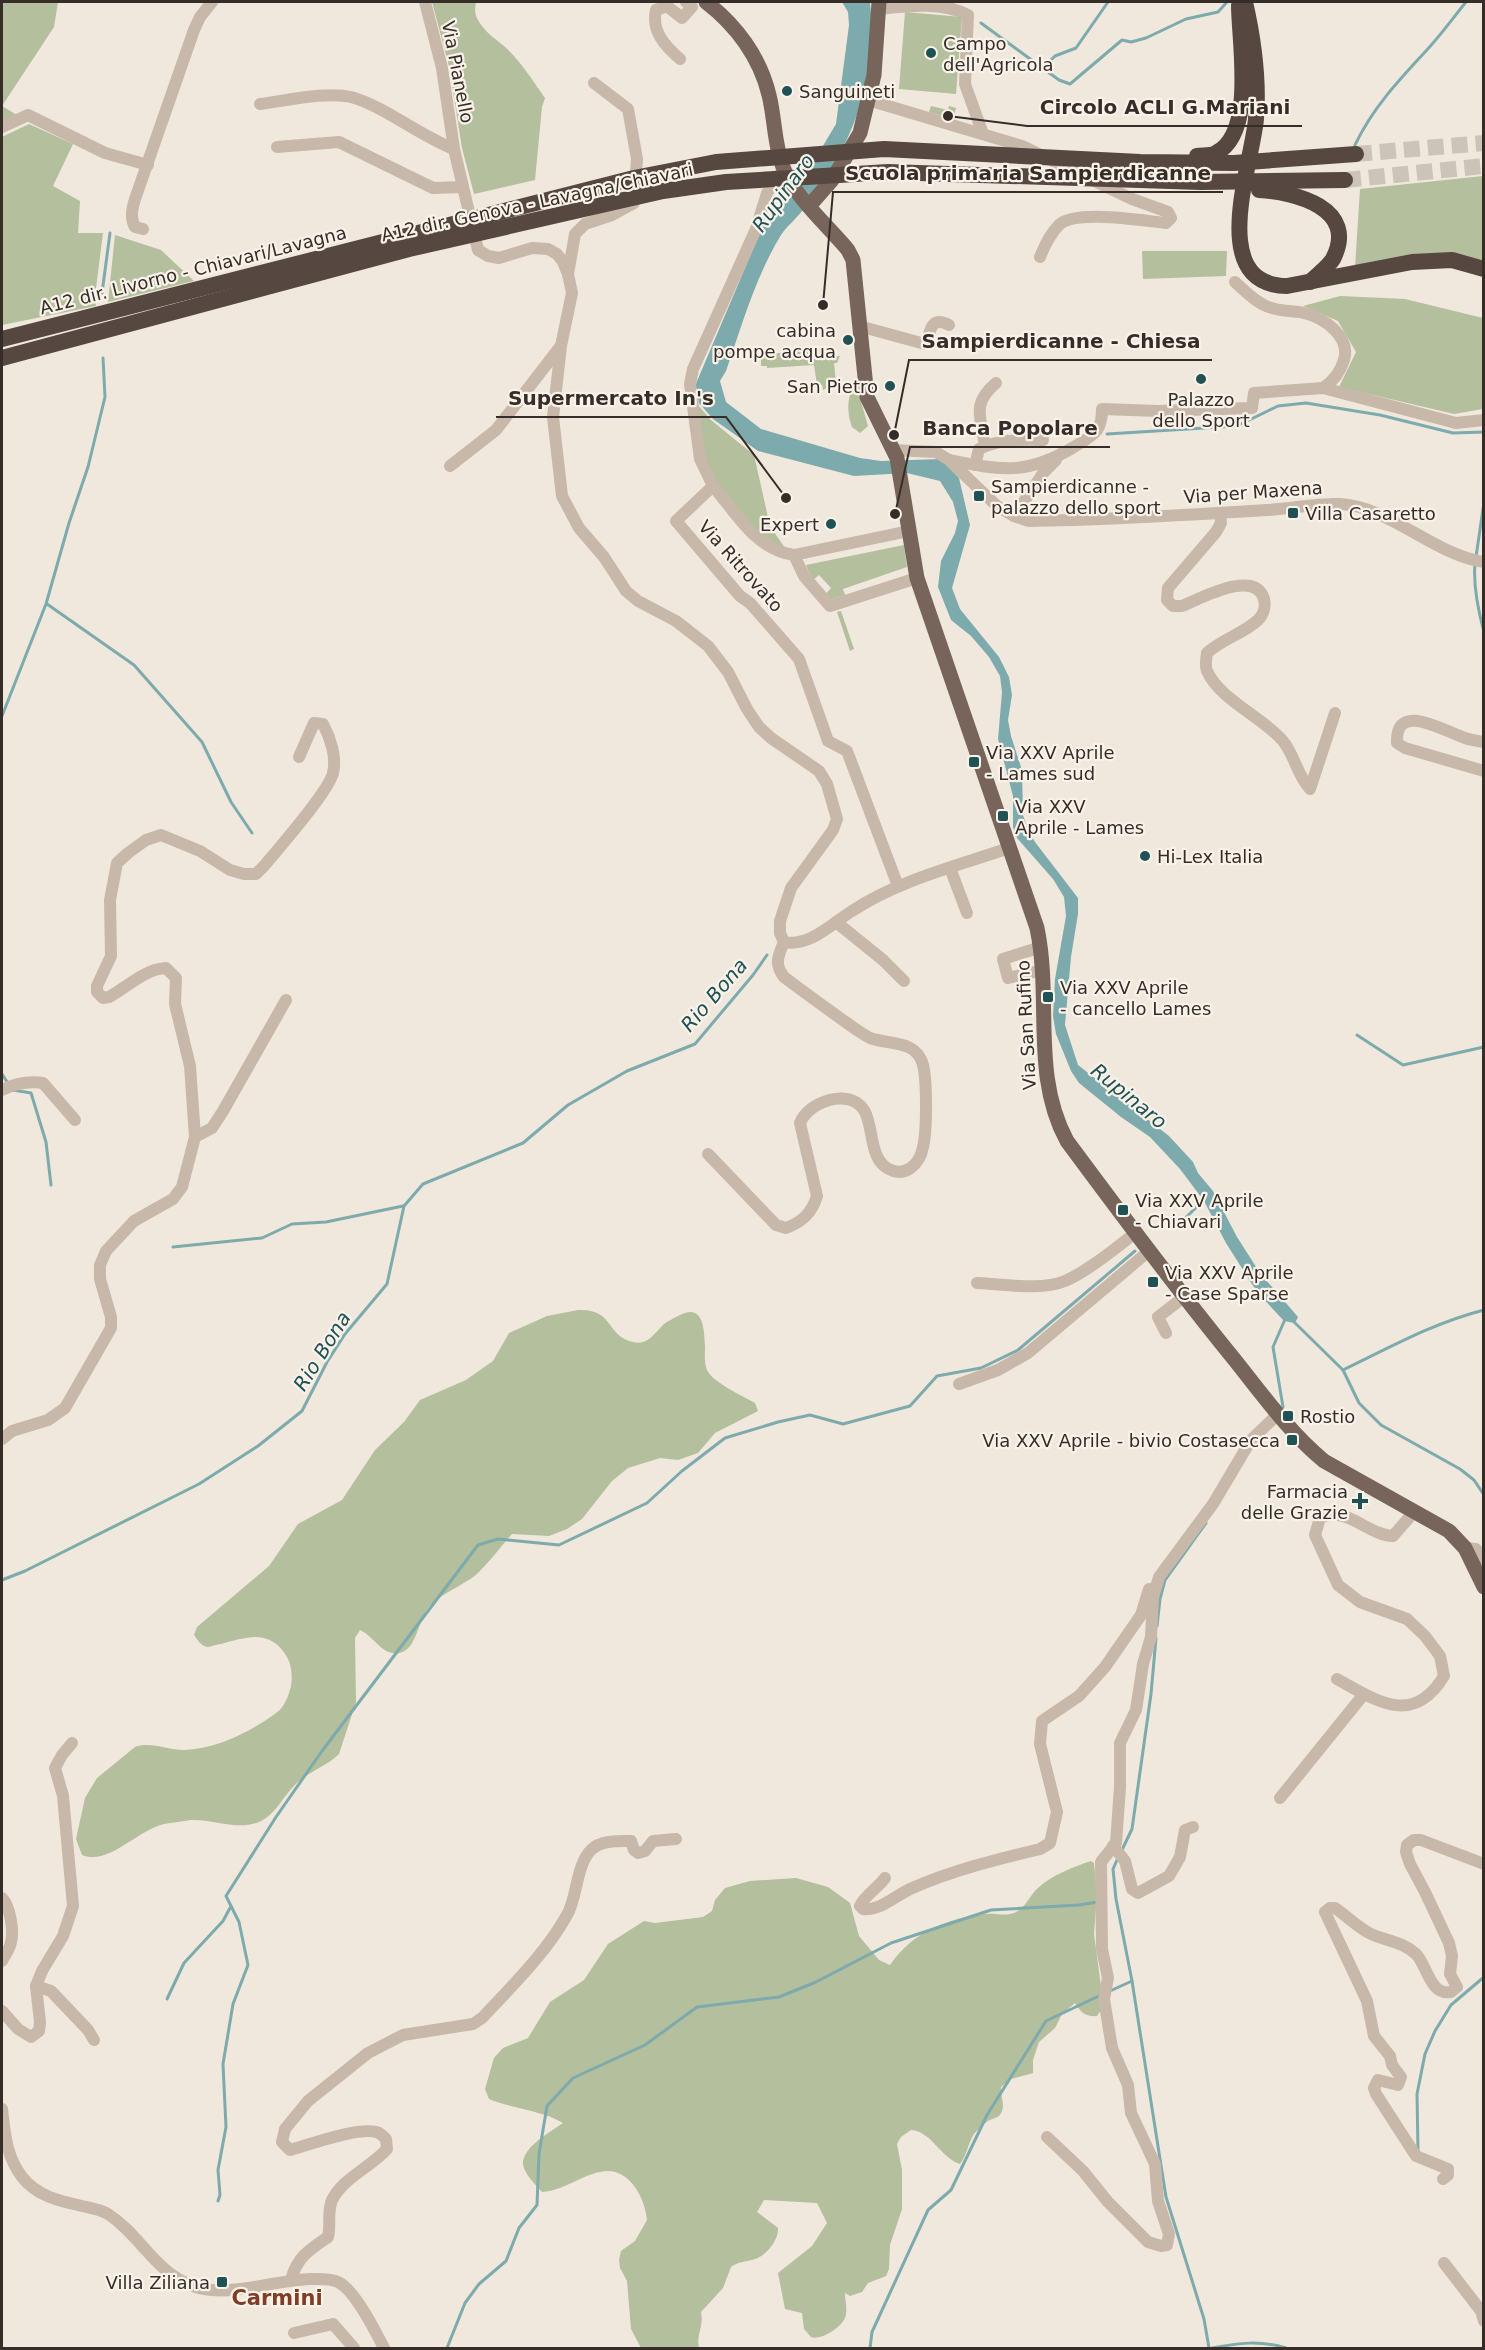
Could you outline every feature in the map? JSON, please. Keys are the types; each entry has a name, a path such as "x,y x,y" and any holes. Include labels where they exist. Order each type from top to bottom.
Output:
{"highway":[{"path":"1211,159 1230,141 1240,115 1242,74 1239,2"},
{"path":"1245,2 1257,70 1256,121 1239,223 1240,246 1247,266 1261,280 1278,286 1309,283 1412,262 1452,260 1484,269"},
{"name":"A12 dir. Livorno - Chiavari/Lavagna","path":"2,339 408,242 634,178 716,162 884,149 1140,162 1211,159 1234,164 1356,154"},
{"name":"A12 dir. Genova - Lavagna/Chiavari","path":"2,358 408,242 663,191 726,182 888,172 1265,186"},
{"path":"1265,186 1345,180"},
{"path":"1265,186 1318,203 1328,211 1337,227 1338,243 1332,260 1309,283"}],"main road":[{"name":"Via San Rufino","path":"706,2 736,28 754,57 769,94 783,169 791,184 848,250 853,260 867,397 895,454 917,578 1037,928 1043,970 1045,1075 1057,1124 1066,1141 1184,1297 1308,1448 1324,1461 1449,1531 1465,1548"},
{"path":"810,206 832,180 860,133 874,75 878,5"},
{"path":"1465,1548 1484,1587"}],"street":[{"path":"143,229 135,227 132,211 194,30 200,17 212,2"},
{"name":"Via Pianello","path":"425,2 442,68 454,149 478,250 488,256 499,258 532,248 548,249 563,262 568,274"},
{"path":"680,59 662,40 655,27 654,19 656,10 667,6 682,18 692,7 686,2"},
{"path":"878,5 925,6 958,10 968,15 965,84 983,134"},
{"path":"594,83 628,109 637,159 634,204 612,215 585,224 576,234 568,274 573,292 561,346 552,417 562,496 579,528 604,557 626,591 638,601 676,621 708,646 728,672 759,727 819,771 827,784 837,819 833,830 791,888 780,921 780,933 784,942 777,961 778,969 784,977 868,1037 908,1046 921,1058 924,1071 923,1147 917,1163 907,1172 896,1172 887,1168 880,1161 863,1109 854,1100 843,1098 814,1107 804,1113 800,1123 817,1196 814,1206 804,1218 786,1228 776,1225 708,1154"},
{"name":"Via Pianello","path":"260,104 324,96 350,97 368,104 437,143 454,149"},
{"path":"867,100 1022,146 1132,199 1168,212 1171,218 1166,223 1085,218 1066,221 1059,224 1040,257"},
{"path":"2,127 28,115 105,153 148,165"},
{"path":"277,147 339,142 433,188 463,187"},
{"path":"783,169 767,193 756,229 708,334 690,384 699,459 713,486 758,540 781,553 794,555 909,531"},
{"path":"1235,282 1265,306 1317,317 1342,338 1347,350 1342,367 1333,382 1323,388"},
{"path":"859,326 925,344 930,327 935,322 942,321 949,325"},
{"path":"450,466 496,430 561,346"},
{"path":"985,446 980,404 986,392 996,383"},
{"path":"949,460 1008,469 1032,467 1060,455 1094,435 1102,425 1102,409 1158,411 1252,408 1254,393 1323,388 1456,423 1484,420"},
{"path":"975,465 979,449 985,446 1018,439 1043,440"},
{"name":"Via per Maxena","path":"895,454 936,452 949,460 997,506 1014,516 1029,521 1340,504 1358,507 1460,556 1484,562"},
{"path":"1014,516 1044,472 1060,455"},
{"name":"Via Ritrovato","path":"713,486 676,521 740,596 750,603 799,659 828,741 847,751 898,886"},
{"path":"1220,512 1221,523 1168,588 1167,600 1173,606 1182,606 1243,584 1257,588 1262,594 1264,608 1258,620 1243,631 1217,644 1207,653 1207,670 1217,686 1283,741 1296,762 1301,780 1310,789 1335,713"},
{"path":"794,555 804,576 830,606 917,578"},
{"path":"1484,742 1467,739 1419,720 1410,720 1402,725 1396,734 1397,743 1405,747 1484,771"},
{"path":"2,1439 12,1431 48,1420 58,1414 69,1401 111,1328 111,1317 100,1279 100,1265 106,1251 134,1221 172,1199 182,1187 195,1137 190,1066 175,1004 176,978 166,968 159,968 109,997 104,998 97,992 97,986 111,956 110,900 117,863 146,840 161,835 200,851 230,870 244,874 256,874 308,811 333,774 334,757 323,724 314,723 299,757"},
{"path":"784,942 804,942 866,902 898,886 1009,848"},
{"path":"950,868 967,913"},
{"path":"836,922 883,960 904,981"},
{"path":"1041,947 1003,959 1008,978 1043,970"},
{"path":"195,1137 212,1128 224,1111 286,1000"},
{"path":"2,1090 22,1084 42,1083 75,1120"},
{"path":"977,1283 1034,1285 1065,1281 1135,1233"},
{"path":"959,1384 998,1370 1028,1353 1149,1251"},
{"path":"1166,1333 1158,1317 1184,1297"},
{"path":"885,1878 876,1890 862,1901 860,1906 863,1909 874,1908 907,1890 964,1867 1040,1850 1050,1843 1058,1812 1040,1744 1042,1721 1079,1696 1105,1667 1140,1616 1152,1583 1159,1577 1213,1504 1251,1440 1278,1414"},
{"path":"1337,1679 1379,1701 1410,1706 1426,1699 1444,1676 1440,1656 1425,1636 1407,1619 1360,1602 1338,1585 1316,1534 1316,1526 1320,1518 1328,1514 1341,1515 1383,1535 1393,1536 1414,1512"},
{"path":"1465,1548 1476,1549 1484,1559"},
{"path":"1047,2137 1083,2171 1108,2202 1148,2242 1161,2247 1167,2245 1168,2234 1158,2201 1155,2164 1131,2113 1128,2085 1112,2048 1104,1998 1108,1977 1102,1949 1101,1862 1116,1843 1120,1743 1136,1710 1143,1664 1151,1637 1153,1597 1159,1577"},
{"path":"1280,1798 1365,1694"},
{"path":"2,2011 18,2029 31,2037 39,2031 36,1986 42,1971 63,1936 73,1906 63,1796 55,1768 72,1743"},
{"path":"1113,1846 1125,1861 1132,1889 1138,1893 1169,1876 1180,1857 1185,1830 1193,1827"},
{"path":"291,2280 295,2264 328,2237 332,2200 339,2191 387,2149 386,2139 378,2133 365,2132 339,2136 290,2151 282,2142 285,2129 308,2101 368,2053 403,2035 473,2024 482,2018 535,1960 568,1913 578,1877 591,1850 612,1841 631,1841 634,1850 638,1853 645,1851 653,1841 676,1839"},
{"path":"1443,2179 1448,2175 1448,2169 1416,2156 1376,2094 1374,2088 1378,2080 1398,2085 1401,2077 1392,2065 1390,2056 1374,2036 1367,2001 1325,1912 1329,1908 1335,1908 1366,1931 1405,1945 1417,1955 1436,1989 1451,1992 1456,1986 1450,1974 1452,1956 1449,1943 1410,1864 1406,1852 1407,1845 1414,1840 1421,1840 1484,1864"},
{"path":"2,1898 5,1901 12,1941 2,1961"},
{"path":"36,1986 51,1991 88,2030 93,2040"},
{"path":"2,2109 7,2150 23,2178 38,2193 64,2202 102,2210 120,2222 158,2265 173,2277 194,2286 212,2290 291,2280 328,2279 338,2282 348,2289 384,2349"},
{"path":"1444,2263 1481,2311 1484,2321"},
{"path":"294,2333 333,2324 354,2349"}],"green space":[{"path":"2,2 58,2 54,27 2,106"},
{"path":"432,2 476,2 475,13 480,24 515,58 545,98 542,107 535,180 474,194 462,148 449,66"},
{"name":"Campo dell'Agricola","path":"905,12 962,17 956,94 899,89"},
{"path":"2,106 17,115 2,122"},
{"path":"931,106 948,110 949,106 956,108 953,119 929,112"},
{"path":"29,124 73,144 53,186 80,201 78,233 103,233 95,296 96,306 2,325 2,137"},
{"path":"1483,176 1483,264 1355,268 1360,189"},
{"path":"115,235 161,250 194,281 108,302"},
{"path":"1142,251 1227,251 1226,276 1143,279"},
{"path":"1340,296 1405,299 1483,318 1483,409 1454,414 1339,387 1356,352 1338,321 1303,306"},
{"path":"833,347 834,356 840,356 837,363 834,363 836,383 823,390 822,385 817,385 814,365 767,368 767,366 761,366 761,355"},
{"path":"856,384 868,426 860,433 852,427 848,411 850,394"},
{"path":"697,404 711,420 754,455 770,526 785,548 761,538 711,474 705,462"},
{"path":"904,545 907,567 843,589 845,595 829,600 825,595 831,588 819,575 812,581 806,565"},
{"path":"841,611 854,649 850,651 837,612"},
{"path":"578,1310 598,1313 624,1339 638,1343 650,1338 678,1316 693,1312 698,1315 703,1326 705,1361 710,1375 721,1384 755,1403 758,1411 715,1433 698,1453 678,1460 660,1458 628,1468 612,1481 582,1519 567,1529 549,1536 512,1534 478,1573 439,1598 428,1608 413,1641 405,1651 388,1652 360,1630 355,1638 356,1702 339,1754 298,1782 265,1819 242,1825 200,1820 164,1824 102,1856 82,1855 76,1839 85,1798 97,1778 135,1747 153,1745 184,1750 221,1743 266,1720 279,1711 286,1701 291,1686 291,1667 286,1655 276,1644 254,1637 207,1647 201,1644 194,1635 197,1627 269,1566 298,1524 342,1500 375,1450 404,1422 420,1400 466,1380 493,1361 509,1333 547,1316"},
{"path":"1091,1861 1094,1863 1097,1894 1094,1934 1102,1994 1101,2010 1097,2016 1090,2016 1082,2012 1075,2003 1062,2014 1055,2028 1039,2042 1033,2060 1033,2073 1011,2079 1001,2087 1003,2108 1001,2114 988,2121 974,2134 960,2164 953,2161 918,2132 911,2130 901,2137 897,2144 902,2170 902,2209 890,2245 889,2269 886,2276 868,2283 862,2292 850,2296 845,2293 846,2314 842,2323 826,2335 811,2337 804,2329 802,2313 785,2309 778,2273 812,2246 827,2223 817,2203 764,2200 757,2212 778,2228 778,2233 771,2247 763,2255 731,2267 723,2288 701,2312 699,2348 641,2348 631,2329 627,2281 620,2268 619,2260 621,2251 635,2241 647,2220 639,2193 627,2178 610,2171 592,2174 558,2189 542,2192 526,2172 523,2164 524,2158 532,2146 563,2123 546,2115 489,2099 485,2089 494,2058 503,2048 528,2038 550,2002 584,1980 608,1944 644,1921 655,1923 703,1917 712,1911 715,1900 725,1888 750,1881 796,1878 828,1887 850,1903 859,1936 879,1960 890,1965 909,1944 931,1929 970,1916 1016,1912 1038,1888 1050,1879"}],"water":[{"path":"842,2 870,3 872,32 865,87 847,139 834,164 802,211 781,235 764,267 726,371 720,381 726,402 761,429 860,458 881,461 941,459 959,478 970,525 952,588 960,609 999,657 1009,677 1012,695 1008,720 1022,770 1023,815 1028,830 1078,898 1065,1025 1078,1065 1169,1136 1193,1162 1198,1173 1213,1191 1237,1237 1260,1273 1298,1317 1295,1323 1284,1321 1257,1292 1226,1243 1204,1201 1180,1169 1150,1137 1079,1083 1071,1071 1056,1034 1053,1016 1055,979 1066,916 1064,897 1053,879 1017,838 1013,827 1013,796 998,739 1002,692 1000,676 989,657 971,636 951,620 938,587 941,561 955,533 958,521 953,502 940,481 907,473 854,476 758,451 713,419 699,403 695,386 762,228 808,171 836,124 849,25 848,12"}],"waterway":[{"path":"1043,68 1055,56 1076,48 1108,2"},
{"path":"981,23 1059,80 1070,84 1122,40 1131,42 1146,38 1186,19 1218,12 1227,2"},
{"path":"1355,145 1369,119 1386,96 1466,2"},
{"path":"102,293 110,233"},
{"path":"2,716 46,604 88,467 105,397 103,358"},
{"path":"1107,434 1237,426 1278,406 1306,403 1380,415 1453,433 1484,432"},
{"path":"1476,557 1484,502"},
{"path":"1475,563 1476,598 1484,632"},
{"path":"47,604 134,665 202,742 231,802 252,833"},
{"name":"Rio Bona","path":"2,1580 25,1571 199,1484 258,1446 302,1411 327,1362 345,1334 387,1284 404,1206 423,1184 523,1143 568,1105 627,1071 695,1044 767,955"},
{"path":"1357,1035 1403,1065 1484,1047"},
{"path":"2,1074 9,1085"},
{"path":"13,1090 31,1093 46,1142 51,1185"},
{"path":"1177,1226 1206,1198"},
{"path":"173,1247 262,1238 292,1224 326,1222 403,1206"},
{"path":"218,2201 220,2195 218,2170 226,2127 223,2064 233,2004 248,1965 239,1922 226,1896 276,1817 322,1751 478,1545 498,1539 559,1545 647,1503 682,1471 725,1438 810,1415 843,1424 910,1406 937,1376 981,1368 1018,1350 1135,1251"},
{"path":"1343,1370 1429,1329 1484,1310"},
{"path":"1283,1407 1273,1347 1286,1317"},
{"name":"Rupinaro","path":"1292,1320 1343,1370 1359,1403 1381,1425 1460,1469 1474,1480 1484,1495"},
{"path":"1157,1626 1165,1580 1206,1523"},
{"path":"1121,1852 1132,1829 1151,1694 1156,1638"},
{"path":"1118,1858 1113,1869 1116,1899 1132,1981 1166,2197 1204,2319 1209,2348"},
{"path":"447,2348 465,2303 479,2284 506,2261 519,2228 537,2205 539,2154 547,2106 573,2078 645,2045 697,2007 779,1997 816,1982 891,1943 991,1910 1098,1902"},
{"path":"167,1999 184,1963 223,1921 230,1908"},
{"path":"1418,2151 1417,2094 1425,2054 1435,2031 1451,2005 1484,1977"},
{"path":"1110,1991 1132,1981"},
{"path":"870,2348 872,2332 928,2210 951,2190 987,2115 1046,2021 1101,1995"},
{"path":"1212,2348 1249,2343 1286,2348"}],"tunnel":[{"path":"1356,154 1484,143"},
{"path":"1345,180 1484,166"}],"place":[{"name":"Campo dell'Agricola","path":"931,53"},
{"name":"Sanguineti","path":"787,91"},
{"name":"Circolo ACLI G.Mariani","path":"948,116"},
{"name":"Scuola primaria Sampierdicanne","path":"823,305"},
{"name":"cabina pompe acqua","path":"848,340"},
{"name":"Palazzo dello Sport","path":"1201,379"},
{"name":"San Pietro","path":"890,386"},
{"name":"Sampierdicanne - Chiesa","path":"894,435"},
{"name":"Sampierdicanne - palazzo dello sport","path":"979,496"},
{"name":"Supermercato In's","path":"786,498"},
{"name":"Villa Casaretto","path":"1293,513"},
{"name":"Banca Popolare","path":"895,514"},
{"name":"Expert","path":"831,524"},
{"name":"Via XXV Aprile - Lames sud","path":"974,762"},
{"name":"Via XXV Aprile - Lames","path":"1003,816"},
{"name":"Hi-Lex Italia","path":"1145,856"},
{"name":"Via XXV Aprile - cancello Lames","path":"1048,997"},
{"name":"Via XXV Aprile - Chiavari","path":"1123,1210"},
{"name":"Via XXV Aprile - Case Sparse","path":"1153,1282"},
{"name":"Rostio","path":"1288,1416"},
{"name":"Via XXV Aprile - bivio Costasecca","path":"1292,1440"},
{"name":"Farmacia delle Grazie","path":"1360,1501"},
{"name":"Villa Ziliana","path":"222,2282"}],"district":[{"name":"Carmini","path":"277,2298"}]}
